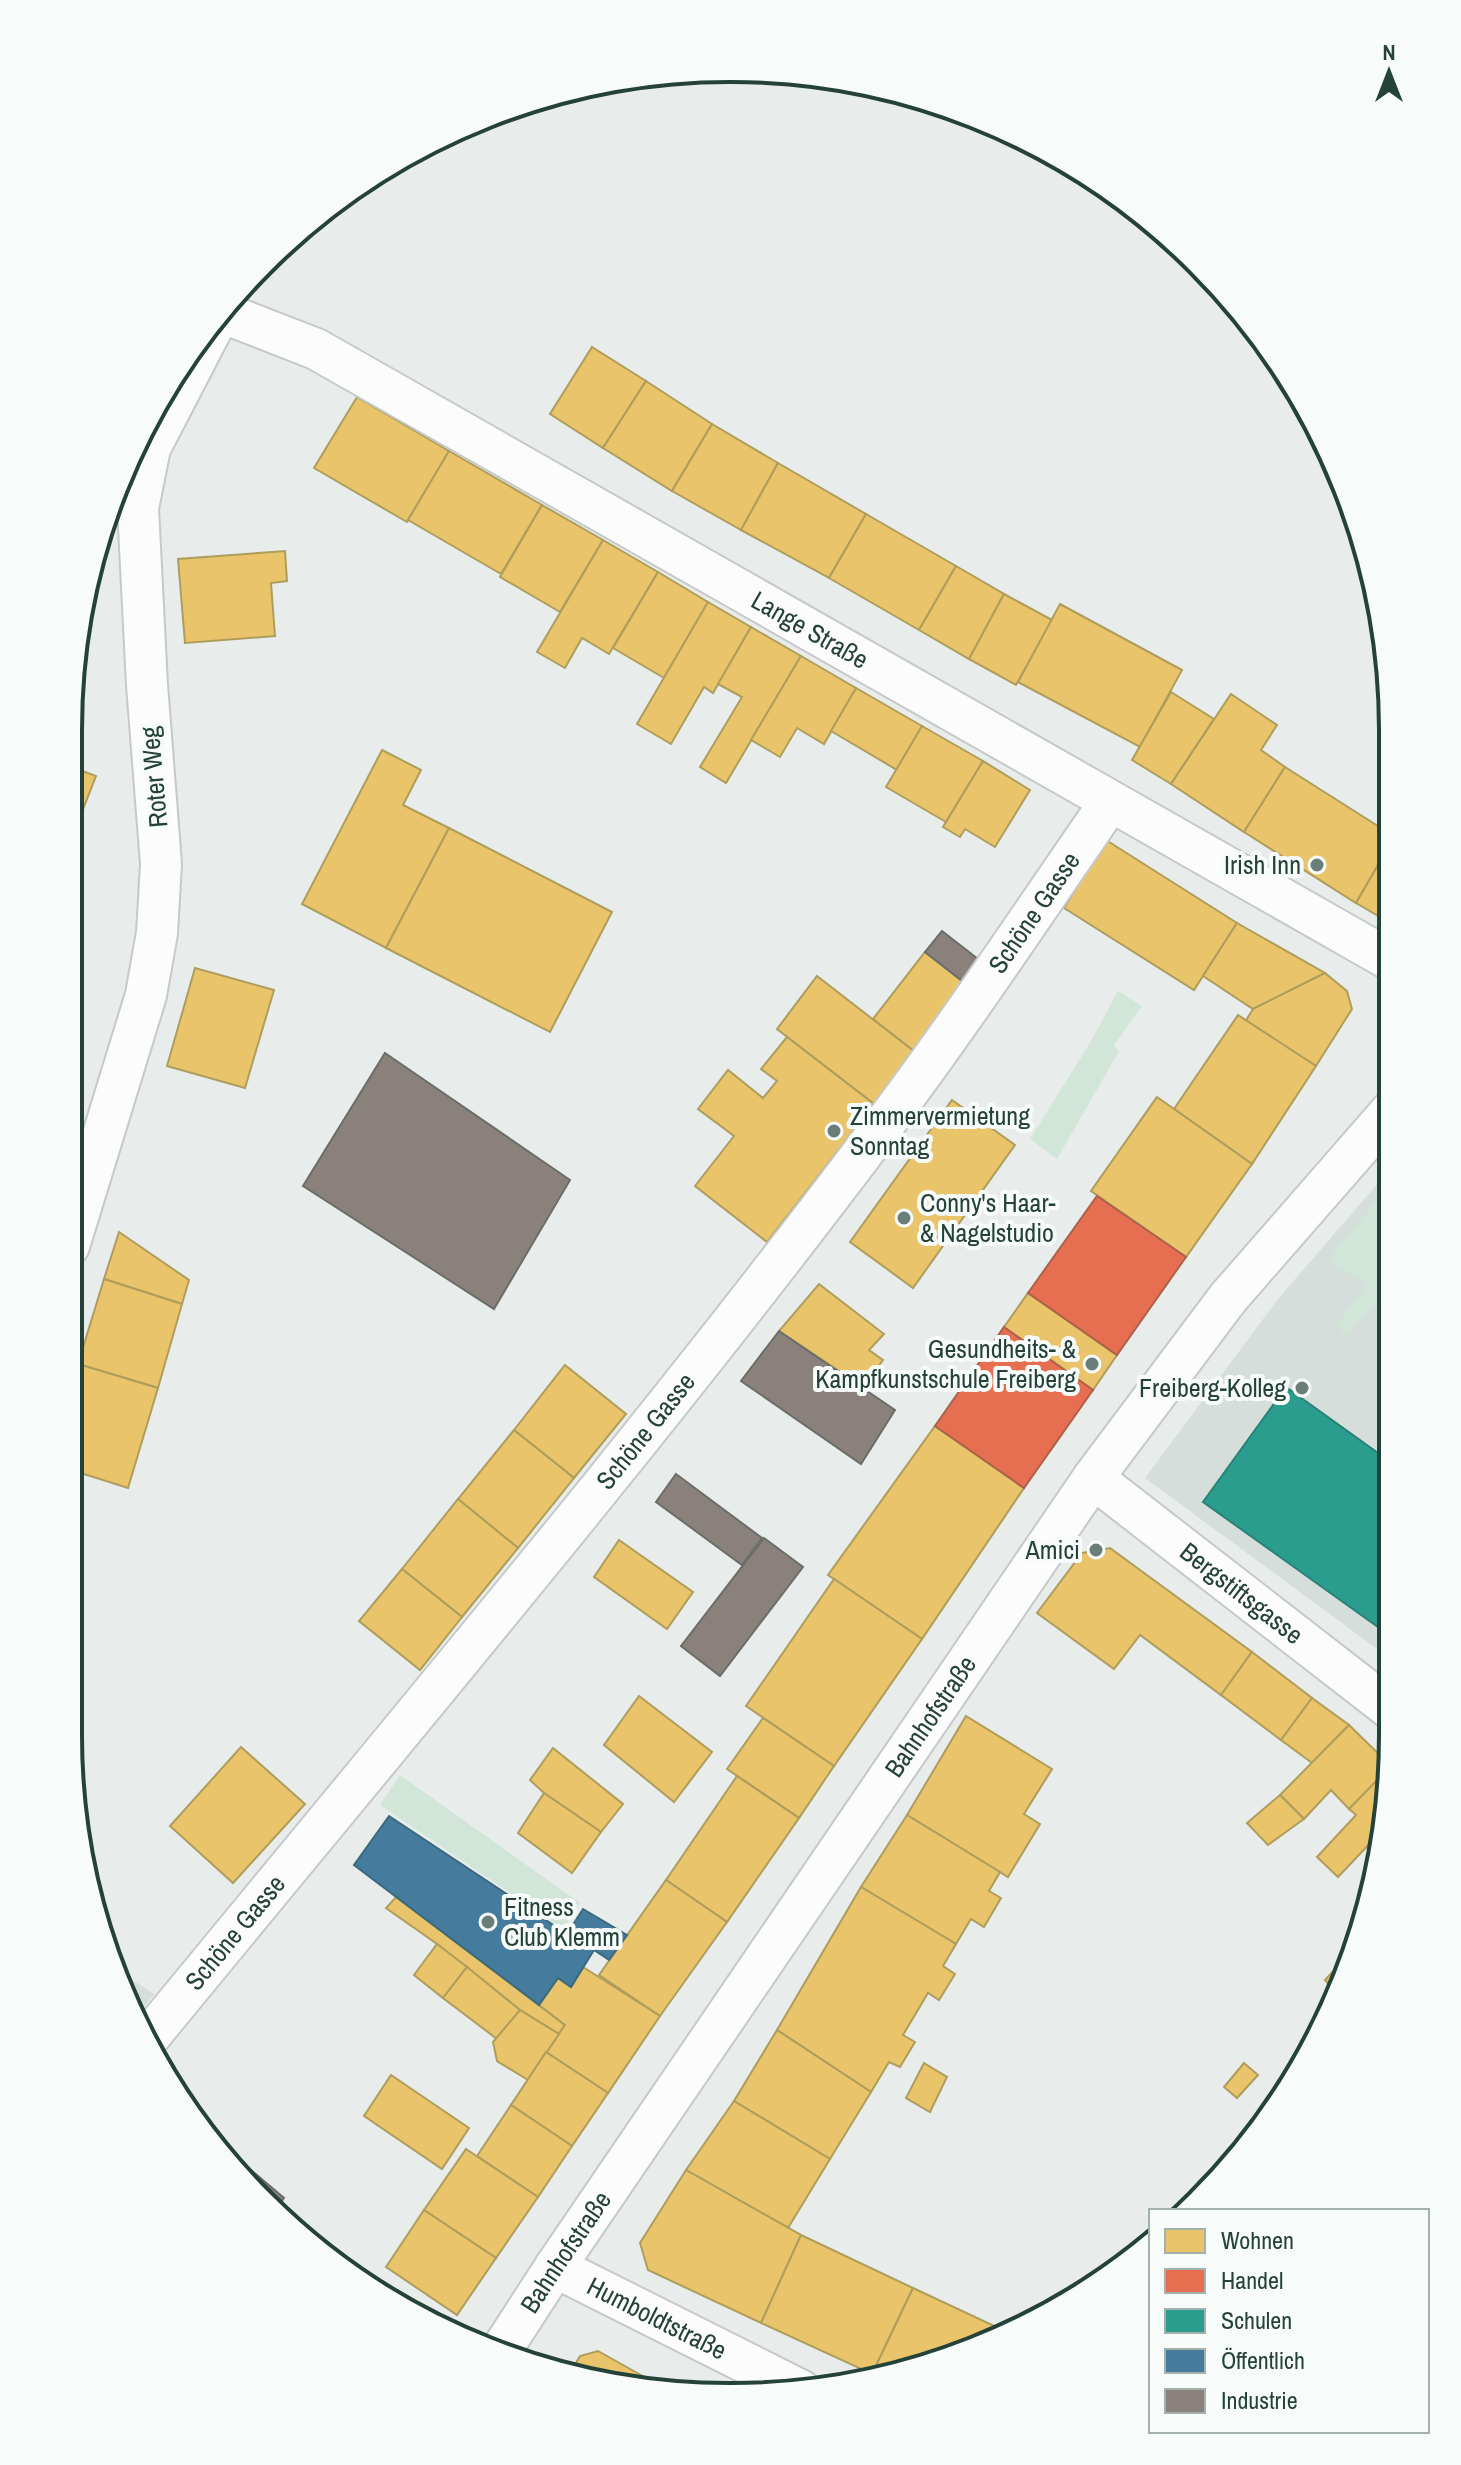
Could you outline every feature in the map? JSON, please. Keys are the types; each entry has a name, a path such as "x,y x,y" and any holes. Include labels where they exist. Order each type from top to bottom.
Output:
{"street":[{"name":"Lange Straße","path":"231,317 316,349 1379,954"},
{"name":"Roter Weg","path":"82,1204 146,995 157,933 161,864 147,685 138,508 143,457"},
{"name":"Schöne Gasse","path":"154,2031 515,1592 882,1128 1110,802"},
{"name":"Bahnhofstraße","path":"506,2343 1093,1478 1228,1298 1379,1125"},
{"name":"Bergstiftsgasse","path":"1093,1478 1379,1700"},
{"name":"Humboldtstraße","path":"555,2267 782,2381"}],"shaded area":[{"name":"Freiberg-Kolleg","path":"1379,1182 1379,1650 1145,1478 1278,1299"},
{"path":"129,1978 154,1994 143,2009"}],"green space":[{"path":"1118,991 1142,1006 1114,1045 1119,1051 1057,1159 1030,1139 1090,1043"},
{"path":"1379,1198 1379,1297 1347,1336 1336,1325 1368,1284 1328,1260"},
{"path":"400,1775 580,1903 563,1929 380,1805"}],"building: Wohnen":[{"path":"592,347 646,381 603,448 550,414"},
{"path":"646,381 712,424 672,491 603,448"},
{"path":"357,397 449,451 407,522 314,468"},
{"path":"712,424 778,463 741,530 672,491"},
{"path":"449,451 542,505 501,574 408,520"},
{"path":"778,463 866,514 829,578 741,530"},
{"path":"542,505 603,540 560,612 500,577"},
{"path":"866,514 956,566 919,630 829,578"},
{"path":"603,540 658,572 609,654 582,638 565,668 537,652"},
{"path":"285,551 287,581 271,583 275,636 185,643 178,559"},
{"path":"956,566 1004,594 969,659 919,630"},
{"path":"658,572 708,602 664,678 613,648"},
{"path":"1004,594 1052,620 1016,685 969,659"},
{"path":"708,602 751,627 713,693 704,687 671,744 637,724"},
{"path":"1060,604 1182,670 1140,747 1018,682"},
{"path":"751,627 801,656 726,783 700,767 742,697 718,684"},
{"path":"801,656 856,688 824,744 797,728 780,757 751,740"},
{"path":"856,688 922,726 897,770 831,731"},
{"path":"1171,692 1214,719 1171,784 1132,760"},
{"path":"1231,694 1277,725 1261,750 1285,767 1244,832 1171,784"},
{"path":"922,726 983,761 946,822 886,787"},
{"path":"382,750 421,770 403,805 449,828 386,948 302,904"},
{"path":"983,761 1030,790 995,847 965,829 960,837 943,827"},
{"path":"1285,767 1379,827 1379,863 1356,903 1244,832"},
{"path":"82,771 96,776 82,812"},
{"path":"449,828 612,912 550,1032 386,948"},
{"path":"1106,840 1237,923 1194,990 1064,908"},
{"path":"1379,863 1379,916 1356,903"},
{"path":"1237,923 1325,973 1253,1009 1203,976"},
{"path":"925,952 966,984 915,1052 873,1019"},
{"path":"195,968 274,990 245,1088 167,1066"},
{"path":"1325,973 1347,991 1352,1009 1316,1066 1245,1022 1253,1009"},
{"path":"817,976 915,1052 874,1104 777,1029"},
{"path":"1238,1015 1316,1066 1252,1164 1174,1109"},
{"path":"787,1037 874,1104 767,1242 695,1186 734,1136 698,1109 728,1070 763,1098 777,1081 761,1069"},
{"path":"1157,1097 1252,1164 1186,1257 1091,1191"},
{"path":"952,1100 1015,1145 913,1288 850,1242"},
{"path":"119,1232 189,1280 182,1304 104,1279"},
{"path":"104,1279 182,1304 158,1388 82,1365 82,1351"},
{"path":"819,1284 884,1334 869,1350 883,1360 863,1387 779,1331"},
{"path":"1028,1293 1117,1355 1093,1390 1004,1327"},
{"path":"82,1365 158,1388 128,1488 82,1473"},
{"path":"565,1365 626,1414 574,1478 514,1430"},
{"path":"935,1426 1024,1488 922,1639 828,1575"},
{"path":"514,1430 574,1478 518,1548 458,1499"},
{"path":"458,1499 518,1548 462,1617 402,1569"},
{"path":"619,1540 693,1592 667,1629 594,1577"},
{"path":"1110,1548 1252,1652 1221,1695 1140,1635 1114,1669 1037,1613 1082,1553"},
{"path":"402,1569 462,1617 420,1670 359,1621"},
{"path":"834,1579 922,1639 834,1766 746,1706"},
{"path":"1252,1652 1312,1698 1281,1740 1221,1695"},
{"path":"639,1696 712,1752 674,1802 604,1745"},
{"path":"1312,1698 1349,1725 1312,1763 1281,1740"},
{"path":"966,1716 1052,1769 1024,1814 1040,1824 1008,1877 907,1815"},
{"path":"763,1718 834,1766 799,1818 727,1769"},
{"path":"1349,1725 1379,1754 1378,1780 1349,1809 1331,1790 1304,1819 1280,1795"},
{"path":"241,1747 305,1804 233,1883 170,1826"},
{"path":"553,1748 623,1804 601,1832 530,1780"},
{"path":"737,1776 799,1818 727,1922 666,1880"},
{"path":"1378,1780 1369,1844 1338,1877 1317,1857 1356,1815 1349,1809"},
{"path":"544,1793 601,1832 572,1873 518,1833"},
{"path":"1280,1795 1304,1819 1268,1845 1247,1823"},
{"path":"907,1815 1000,1872 989,1891 1001,1898 984,1927 971,1919 956,1944 861,1887"},
{"path":"666,1880 727,1922 660,2016 599,1975"},
{"path":"861,1887 956,1944 943,1966 955,1974 939,2000 928,1993 903,2035 915,2042 900,2067 889,2062 871,2092 777,2030"},
{"path":"396,1897 565,2025 559,2034 520,2010 386,1908"},
{"path":"437,1944 467,1967 443,1998 414,1975"},
{"path":"467,1967 520,2010 497,2039 443,1998"},
{"path":"583,1967 660,2016 608,2093 546,2052 565,2025 539,2005 558,1978 571,1987"},
{"path":"1335,1969 1329,1985 1325,1980"},
{"path":"520,2010 559,2034 528,2080 497,2061 493,2042"},
{"path":"777,2030 871,2092 830,2159 734,2101"},
{"path":"546,2052 608,2093 572,2146 511,2105"},
{"path":"924,2063 947,2077 930,2112 906,2098"},
{"path":"1244,2063 1258,2075 1237,2098 1224,2087"},
{"path":"391,2075 469,2128 442,2169 364,2116"},
{"path":"734,2101 830,2159 788,2228 686,2170"},
{"path":"511,2105 572,2146 538,2197 477,2156"},
{"path":"466,2149 538,2197 496,2258 424,2210"},
{"path":"686,2170 801,2235 761,2323 648,2270 640,2243"},
{"path":"424,2210 496,2258 457,2315 386,2267"},
{"path":"801,2235 913,2288 876,2366 863,2370 761,2323"},
{"path":"913,2288 995,2326 939,2349 876,2366"},
{"path":"598,2351 644,2377 575,2364 580,2356"}],"building: Handel":[{"path":"1097,1196 1186,1257 1117,1355 1028,1293"},
{"path":"1004,1327 1093,1390 1024,1488 935,1426"}],"building: Schulen":[{"path":"1286,1387 1379,1454 1379,1628 1203,1502"}],"building: Öffentlich":[{"name":"Fitness Club Klemm","path":"389,1816 567,1934 583,1909 627,1935 609,1960 594,1950 571,1987 558,1978 539,2005 354,1865"}],"building: Industrie":[{"path":"942,931 983,963 966,984 925,952"},
{"path":"385,1053 570,1180 494,1309 303,1186"},
{"path":"779,1331 895,1410 861,1464 741,1381"},
{"path":"676,1474 762,1538 742,1565 656,1502"},
{"path":"764,1538 803,1567 720,1676 681,1646"},
{"path":"249,2168 284,2198 281,2202"}],"place":[{"name":"Irish Inn","path":"1317,865"},
{"name":"Zimmervermietung Sonntag","path":"834,1131"},
{"name":"Conny's Haar- & Nagelstudio","path":"904,1218"},
{"name":"Gesundheits- & Kampfkunstschule Freiberg","path":"1092,1364"},
{"name":"Freiberg-Kolleg","path":"1302,1388"},
{"name":"Amici","path":"1096,1550"},
{"name":"Fitness Club Klemm","path":"488,1922"}]}
